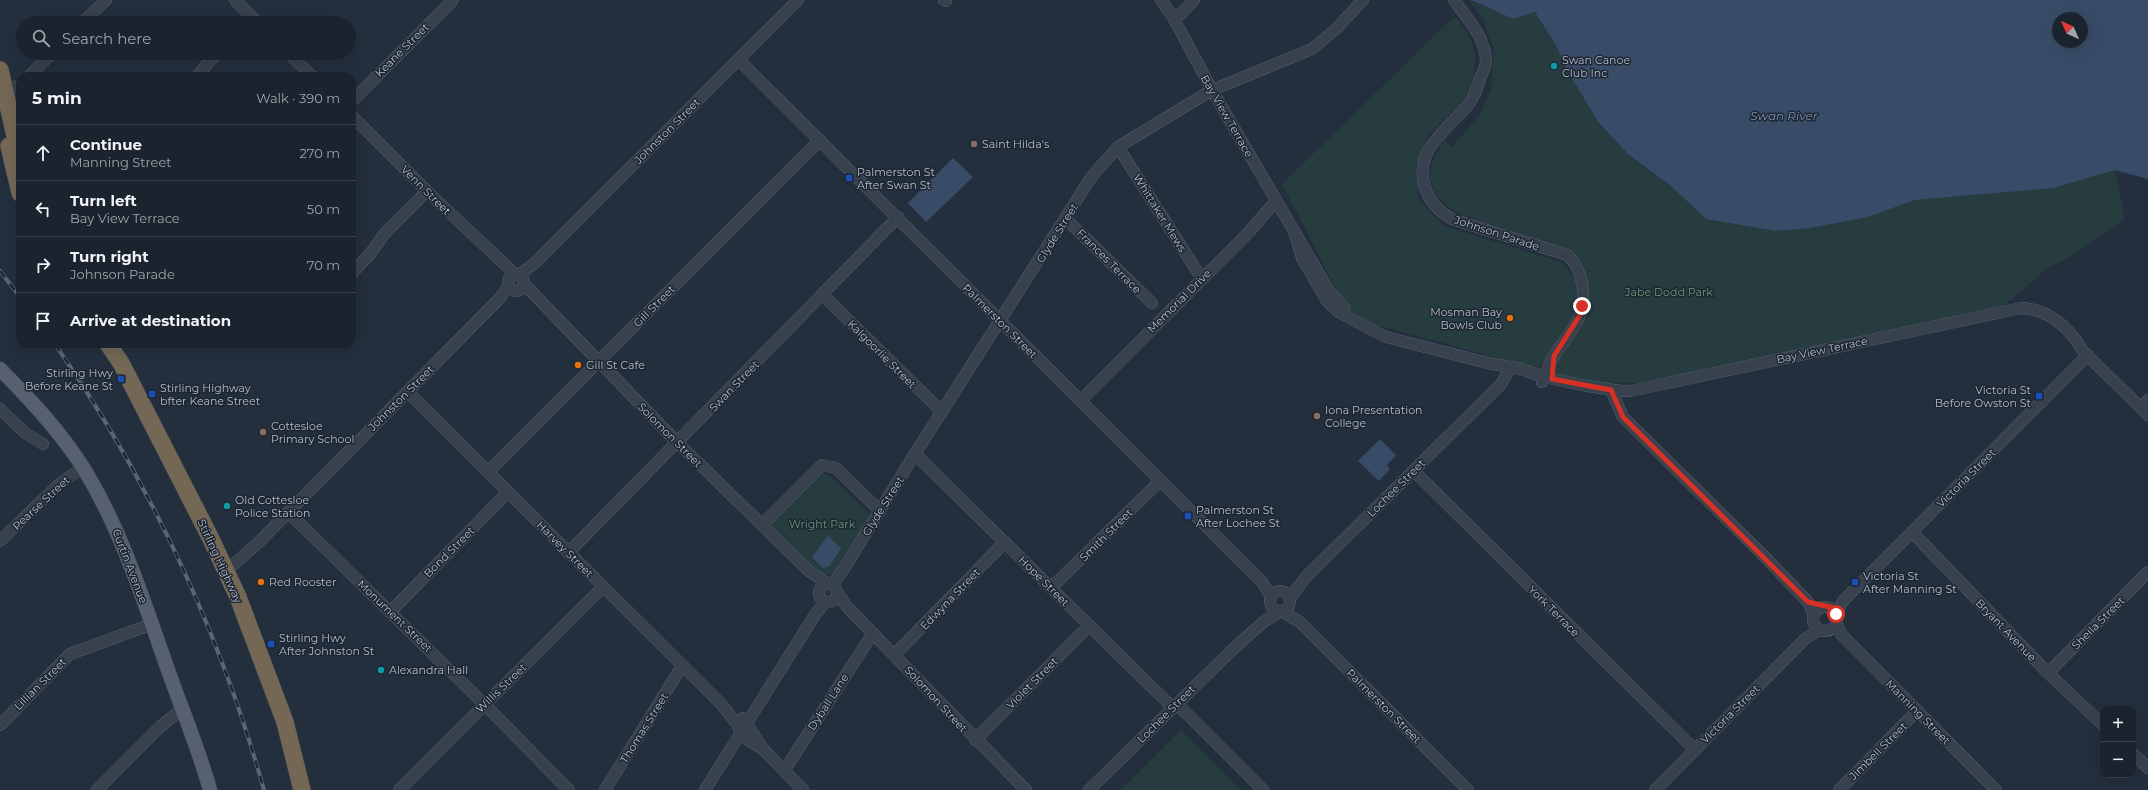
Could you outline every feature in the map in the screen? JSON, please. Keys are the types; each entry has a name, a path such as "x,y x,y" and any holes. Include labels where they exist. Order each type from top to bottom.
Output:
{"highway":[{"path":"0,70 8,90 16,135"},
{"path":"0,108 16,176"},
{"name":"Stirling Highway","path":"111,348 121,363 211,538 238,597 286,722 302,790"},
{"name":"Stirling Highway","path":"122,348 130,361 247,594 288,698 311,790"}],"main road":[{"name":"Curtin Avenue","path":"0,369 26,396 83,467 116,529 152,624 210,790"}],"street":[{"path":"89,16 106,0"},
{"path":"235,0 248,16"},
{"name":"Keane Street","path":"356,97 453,0"},
{"name":"Johnston Street","path":"233,565 408,392 500,298 517,283 536,262 798,0"},
{"name":"Bay View Terrace","path":"1161,0 1173,17 1212,90 1329,291 1349,313 1368,327 1386,337 1488,363 1547,380 1616,394 2014,310 2039,315 2063,325 2075,338 2084,352 2146,410"},
{"path":"1173,17 1181,14 1194,0"},
{"name":"Glyde Street","path":"705,790 915,454 1092,176 1118,147 1212,90 1312,49 1336,29 1363,0"},
{"name":"Johnson Parade","path":"1454,0 1473,24 1481,42 1486,62 1476,91 1469,104 1442,132 1426,152 1422,167 1423,181 1432,203 1444,215 1452,219 1567,255 1574,260 1581,279 1582,297 1580,315 1554,356 1547,380"},
{"path":"33,72 45,60"},
{"path":"200,72 211,60"},
{"path":"295,60 308,72"},
{"name":"Palmerston Street","path":"739,60 898,217 1468,790"},
{"name":"Venn Street","path":"356,120 501,262 517,283"},
{"name":"Gill Street","path":"488,472 820,140"},
{"name":"Whittaker Mews","path":"1118,147 1202,279"},
{"path":"356,269 370,254 385,233 427,191"},
{"name":"Memorial Drive","path":"1080,400 1249,232 1276,200"},
{"name":"Swan Street","path":"568,553 898,217"},
{"name":"Frances Terrace","path":"1066,219 1152,303"},
{"name":"Solomon Street","path":"517,283 534,296 677,443 809,571 829,593 847,607 895,654 975,740 1026,790"},
{"name":"Kalgoorlie Street","path":"823,295 942,412"},
{"name":"Victoria Street","path":"1655,790 1912,532 2084,352"},
{"name":"Lochee Street","path":"1089,790 1262,623 1305,578 1414,471 1487,396 1505,368"},
{"name":"Harvey Street","path":"408,392 722,705 738,724 744,728 751,743 764,749 803,790"},
{"name":"Manning Street","path":"1616,394 1623,417 1996,790"},
{"path":"0,409 25,433 43,444"},
{"name":"Hope Street","path":"915,454 1089,626 1263,790"},
{"path":"768,519 822,465 836,468 880,511"},
{"name":"Pearse Street","path":"0,541 58,485 83,467"},
{"name":"York Terrace","path":"1414,471 1694,750"},
{"name":"Smith Street","path":"1051,588 1160,481"},
{"name":"Bond Street","path":"390,612 508,492"},
{"name":"Monument Street","path":"288,512 484,704 567,790"},
{"name":"Bryant Avenue","path":"1912,532 2048,673 2100,722"},
{"name":"Edwyna Street","path":"895,654 1004,542"},
{"name":"Sheila Street","path":"2048,673 2148,572"},
{"name":"Willis Street","path":"399,790 484,704 603,588"},
{"name":"Lillian Street","path":"0,725 70,654 152,624"},
{"name":"Violet Street","path":"975,740 1089,626"},
{"name":"Dyball Lane","path":"784,771 873,634"},
{"name":"Thomas Street","path":"606,790 682,666"},
{"path":"97,790 161,726 182,709"},
{"name":"Jimbell Street","path":"1839,790 1917,711"},
{"path":"2136,757 2148,768"}],"green space":[{"name":"Jabe Dodd Park","path":"1469,0 1513,19 1535,12 1556,45 1567,70 1598,122 1628,154 1671,186 1706,219 1775,231 1811,228 1868,217 1915,200 2054,188 2115,170 2125,219 2073,255 2044,270 2003,306 1643,383 1591,383 1556,377 1557,363 1563,351 1576,333 1580,323 1586,286 1583,264 1573,252 1456,212 1437,196 1432,188 1430,179 1431,170 1433,161 1438,151 1445,140 1452,147 1480,114 1491,90 1494,51 1483,19"},
{"path":"1455,16 1468,33 1475,52 1474,79 1463,102 1428,136 1416,166 1419,200 1444,226 1564,263 1571,273 1578,291 1576,312 1566,333 1538,369 1362,321 1345,307 1282,184"},
{"name":"Wright Park","path":"821,474 828,474 870,515 836,572 824,576 816,572 769,526"},
{"path":"1181,730 1241,790 1121,790"}],"water":[{"name":"Swan River","path":"1471,0 2148,0 2148,179 2115,170 2054,188 1915,200 1868,217 1811,228 1775,231 1706,219 1671,186 1628,154 1598,122 1567,70 1556,45 1535,12 1513,19"},
{"path":"953,158 973,177 926,222 908,203"},
{"path":"1380,439 1396,455 1387,465 1390,469 1379,481 1358,461"},
{"path":"828,536 841,548 830,566 823,568 812,557"}],"railway":[{"path":"0,271 16,292"},
{"path":"58,348 121,449 151,503 178,558 203,614 226,672 246,730 264,790"}],"place":[{"name":"Swan Canoe Club Inc","path":"1554,66"},
{"name":"Saint Hilda's","path":"974,144"},
{"name":"Palmerston St After Swan St","path":"849,178"},
{"name":"Mosman Bay Bowls Club","path":"1510,318"},
{"name":"Gill St Cafe","path":"578,365"},
{"name":"Stirling Hwy Before Keane St","path":"121,379"},
{"name":"Stirling Highway bfter Keane Street","path":"152,394"},
{"name":"Victoria St Before Owston St","path":"2039,396"},
{"name":"Iona Presentation College","path":"1317,416"},
{"name":"Cottesloe Primary School","path":"263,432"},
{"name":"Old Cottesloe Police Station","path":"227,506"},
{"name":"Palmerston St After Lochee St","path":"1188,516"},
{"name":"Red Rooster","path":"261,582"},
{"name":"Victoria St After Manning St","path":"1855,582"},
{"name":"Stirling Hwy After Johnston St","path":"271,644"},
{"name":"Alexandra Hall","path":"381,670"}],"route":[{"path":"1582,306 1580,315 1554,356 1552,379 1611,390 1623,417 1700,495 1763,555 1808,602 1830,607 1836,614"}]}
